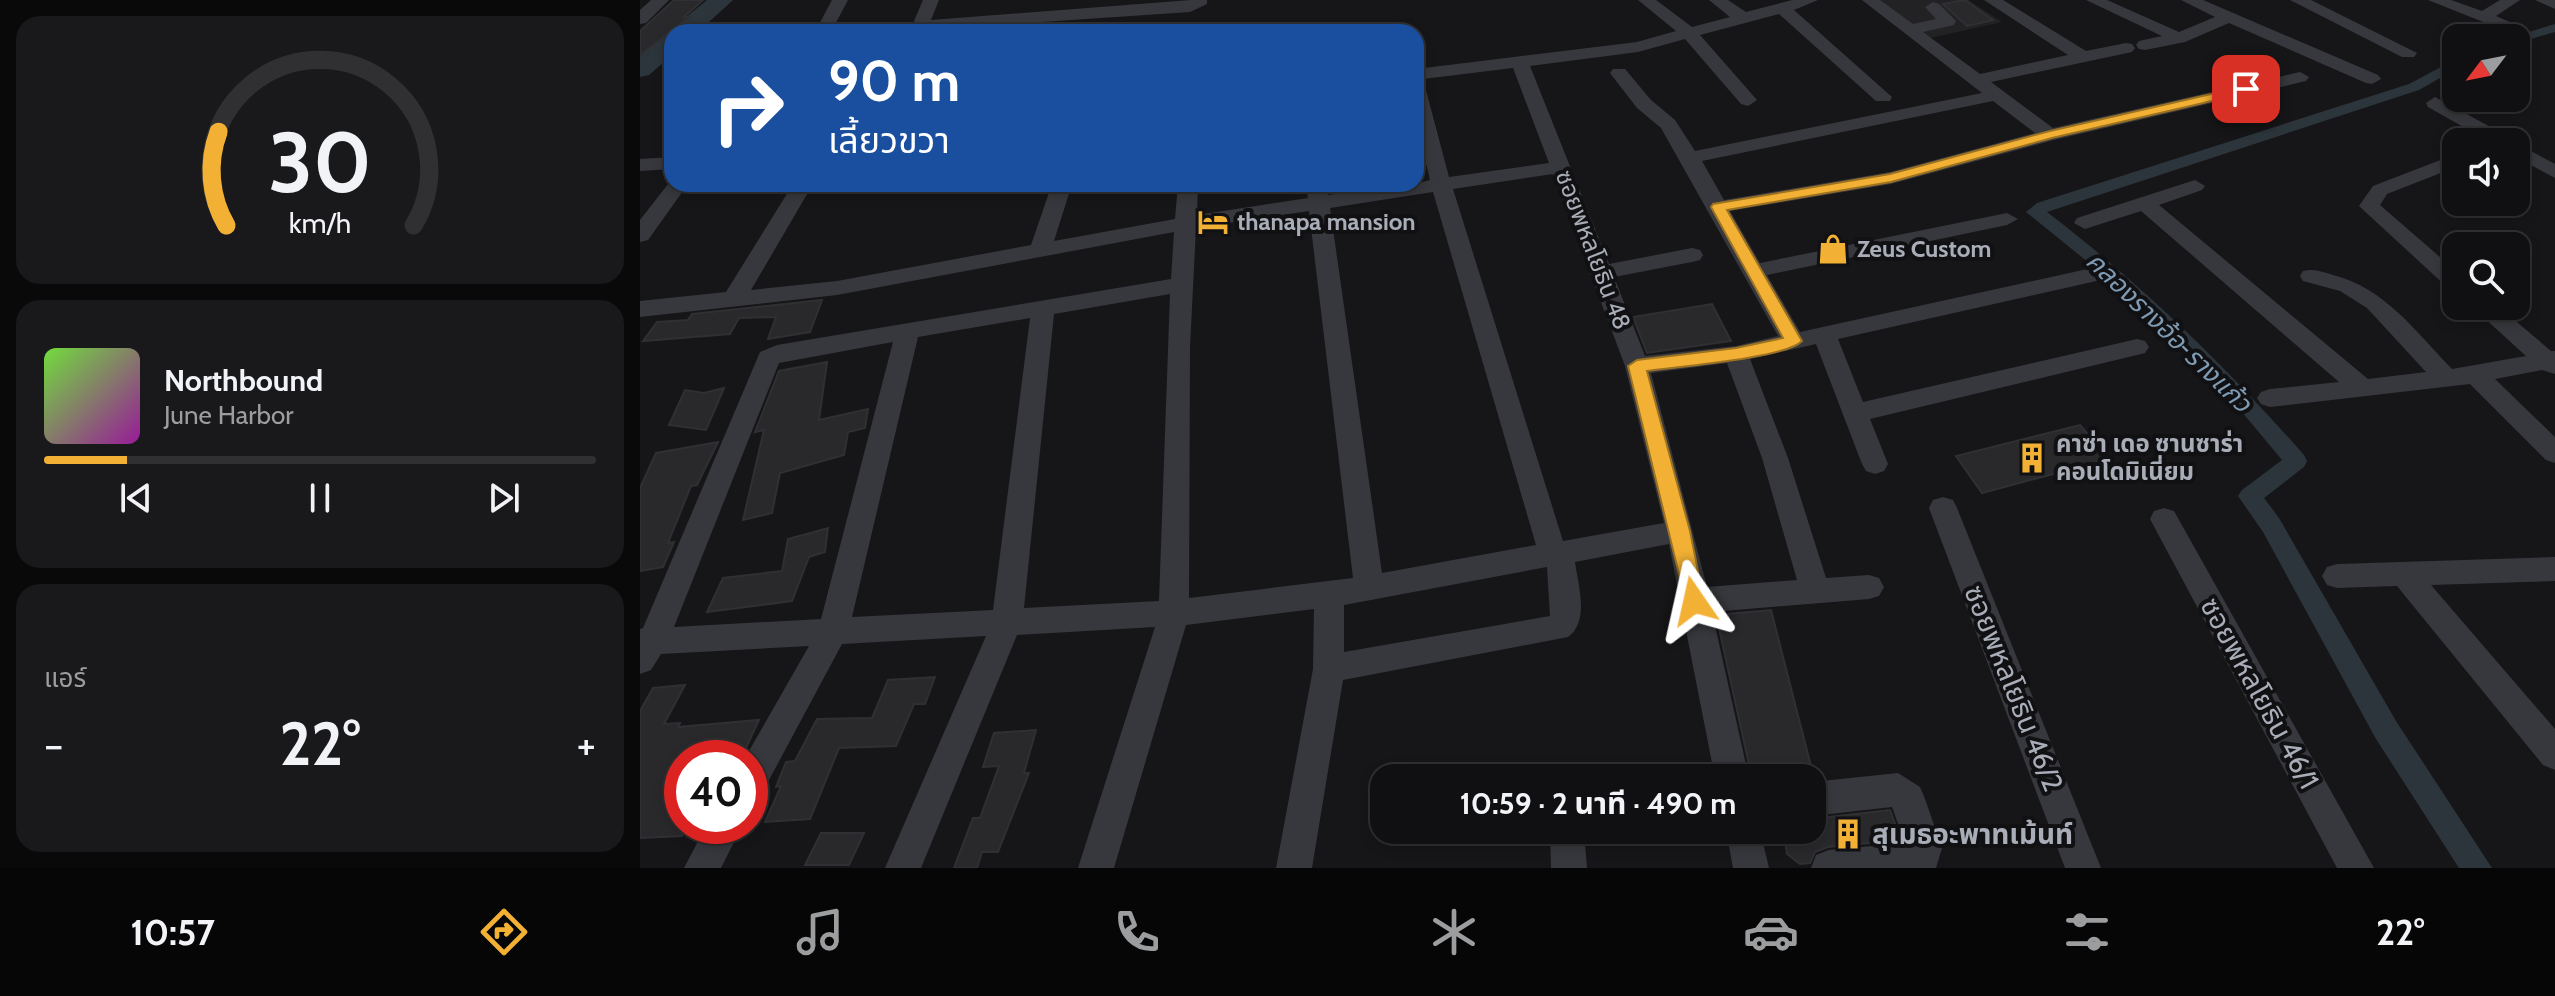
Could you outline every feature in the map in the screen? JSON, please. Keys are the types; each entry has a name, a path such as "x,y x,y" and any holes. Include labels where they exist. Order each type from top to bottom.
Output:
{"street":[{"path":"640,19 661,0"},
{"path":"827,24 840,0"},
{"path":"924,24 922,21 931,0"},
{"path":"1016,18 1021,0"},
{"path":"938,24 1107,6 1190,7 1199,4 1199,0"},
{"path":"1646,0 1690,34 1748,100"},
{"path":"1717,0 1743,18"},
{"path":"1424,73 1638,47 1810,0"},
{"path":"1870,0 2050,135"},
{"path":"1992,0 2083,57"},
{"path":"2094,0 2179,38"},
{"path":"2189,0 2372,79"},
{"path":"2298,0 2408,53"},
{"path":"2436,0 2502,24"},
{"path":"2483,17 2512,0"},
{"path":"2543,0 2555,4"},
{"path":"1908,30 1948,21 1933,7"},
{"path":"1782,8 1883,97"},
{"path":"2145,45 2179,38 2230,17"},
{"path":"1977,80 2126,48"},
{"name":"ซอยพหลโยธิน 48","path":"1520,62 1637,366 1680,531 1729,764"},
{"path":"1619,73 1644,104 1668,124 1793,341"},
{"path":"1718,207 1891,178 2050,135 2300,77"},
{"path":"1690,158 1997,95"},
{"path":"2435,103 2478,128"},
{"path":"1329,669 1557,628 1564,623 1566,615 1556,554 1441,185 1424,115"},
{"path":"2530,157 2555,172"},
{"path":"640,165 664,164"},
{"path":"2442,166 2380,190 2369,206 2442,271"},
{"path":"1424,186 1561,167"},
{"path":"2085,223 2195,186"},
{"path":"640,235 672,192"},
{"path":"733,300 798,192"},
{"path":"1041,249 1059,192"},
{"path":"1096,868 1174,613 1181,285 1187,192"},
{"path":"640,309 837,288 1184,223 1317,194 1345,192"},
{"path":"1317,194 1369,588"},
{"path":"2144,203 2363,388"},
{"path":"1754,271 2007,219"},
{"path":"1603,272 1692,255"},
{"path":"1637,366 1736,354 2092,275"},
{"path":"2311,276 2348,286 2375,303 2447,379"},
{"path":"1181,285 777,353 764,363 644,648 833,632 1174,613 1329,595 1680,531"},
{"path":"903,868 1007,622 1043,309"},
{"path":"2500,320 2552,362"},
{"path":"768,749 833,632 907,333"},
{"path":"1824,334 1875,464"},
{"path":"1854,413 2137,347"},
{"path":"1736,354 1775,458 1815,591"},
{"path":"2270,398 2447,379 2552,362"},
{"path":"2474,373 2555,453"},
{"name":"ซอยพหลโยธิน 46/2","path":"1943,508 2083,868"},
{"name":"ซอยพหลโยธิน 46/1","path":"2164,519 2356,868"},
{"path":"2337,576 2553,572"},
{"path":"2404,574 2555,754"},
{"path":"1694,601 1869,587"},
{"path":"1294,868 1329,669 1329,595"},
{"path":"1826,798 1898,790 1908,799 1924,848 1923,855 1916,860 1829,868"},
{"path":"702,868 715,844"},
{"path":"1568,844 1569,868"}],"shaded area":[{"path":"1877,0 1968,0 2002,22 1926,39"}],"building":[{"path":"674,0 703,0 680,24 664,24 664,36 640,55 640,31"},
{"path":"1965,0 1993,20 1967,26 1943,4"},
{"path":"822,300 810,332 768,339 776,317 739,318 730,334 643,341 657,322 688,320 692,314"},
{"path":"1712,304 1731,341 1647,353 1633,317"},
{"path":"827,362 819,420 868,409 865,428 848,432 844,455 780,473 772,513 743,520 764,430 755,432 779,371"},
{"path":"724,388 706,430 669,425 685,390 704,393"},
{"name":"คาซ่า เดอ ซานซาร่า คอนโดมิเนี่ยม","path":"2080,425 2109,459 1982,493 1956,456"},
{"path":"718,442 697,485 691,486 668,543 674,542 663,567 640,571 640,488 656,453"},
{"path":"828,528 825,552 809,557 792,601 707,612 723,578 782,571 788,539"},
{"path":"1771,610 1810,764 1749,764 1716,615"},
{"path":"935,677 925,704 914,704 896,746 839,748 810,819 768,822 786,762 795,761 817,719 872,718 888,680"},
{"path":"685,685 664,724 680,723 678,727 759,720 750,740 664,740 664,837 640,838 640,711 653,688"},
{"path":"1036,730 1024,773 1029,773 998,852 982,852 977,868 954,868 973,818 980,818 999,766 983,767 994,733"},
{"path":"1890,810 1901,840 1828,847 1815,852 1810,863 1800,864 1787,854 1785,844 1826,844 1826,817"},
{"path":"821,833 864,833 849,865 805,865"}],"waterway":[{"path":"692,24 721,0"},
{"name":"คลองรางอ้อ-รางแก้ว","path":"2530,35 2555,28"},
{"path":"640,69 664,49"},
{"name":"คลองรางอ้อ-รางแก้ว","path":"2442,71 2414,87 2035,212 2106,267 2234,389 2296,461 2250,496 2271,525 2386,730 2477,868"}],"place":[{"name":"thanapa mansion","path":"1213,222"},
{"name":"Zeus Custom","path":"1833,249"},
{"name":"คาซ่า เดอ ซานซาร่า คอนโดมิเนี่ยม","path":"2032,458"},
{"name":"สุเมธอะพาทเม้นท์","path":"1848,834"}],"route":[{"path":"1694,601 1680,531 1637,366 1736,354 1793,341 1718,207 1891,178 2050,135 2246,89"}]}
